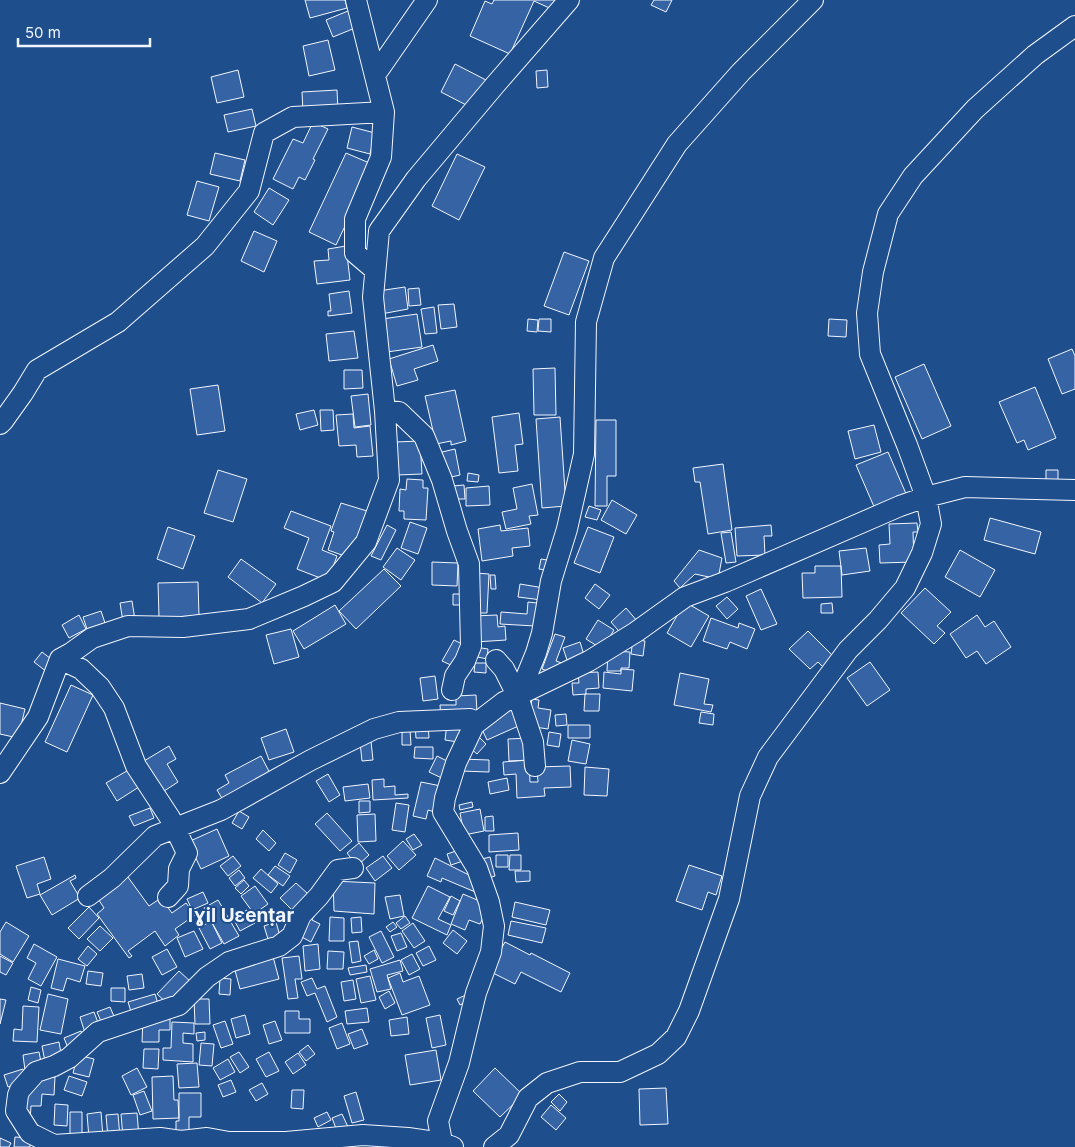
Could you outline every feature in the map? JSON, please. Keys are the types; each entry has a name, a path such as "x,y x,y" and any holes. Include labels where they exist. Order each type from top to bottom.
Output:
{"street":[{"path":"356,0 384,112 381,157 355,219 355,253 375,270"},
{"path":"374,74 427,0"},
{"path":"0,773 38,717 60,658 92,638 128,626 183,627 249,619 334,582 366,542 388,480 386,411 373,297 379,230 416,179 495,84 569,0"},
{"path":"518,696 536,653 542,633 551,580 567,529 584,454 586,322 604,258 677,144 741,72 813,0"},
{"path":"494,1147 509,1136 528,1098 547,1083 580,1072 620,1072 658,1054 676,1037 689,1011 729,899 750,796 768,757 848,650 878,620 905,588 922,553 931,524 926,497 870,354 867,313 873,272 888,214 913,176 976,109 1035,55 1075,26"},
{"path":"0,424 23,393 36,370 118,322 205,246 249,191 264,133 293,117 384,112"},
{"path":"386,411 399,412 424,436 442,480 469,564 472,646 455,676 452,690"},
{"path":"353,868 338,870 319,896 301,915 292,936 279,946 229,962 207,977 179,1005 98,1032 69,1058 54,1066 36,1072 20,1090 16,1111 30,1133 54,1146 160,1138 181,1141 207,1138 229,1142 286,1142 363,1136 446,1146 438,1121 459,1063 476,993 491,952 494,926 489,902 477,868 443,812 445,798 456,763 474,725 504,702 589,661 636,632 686,597 900,506 965,487 1075,490"},
{"path":"60,658 81,670 100,687 114,708 136,766 170,818 187,853 179,869 178,886 168,897"},
{"path":"496,660 504,669 518,696 534,742 535,766"},
{"path":"88,896 112,878 155,836 221,810 311,760 374,729 399,722 470,720 477,722"}],"building":[{"path":"305,0 345,0 347,8 310,18"},
{"path":"494,0 560,0 556,11 534,1 510,54 470,36 485,1 492,4"},
{"path":"654,0 672,0 666,12 651,5"},
{"path":"348,11 355,28 333,37 326,20"},
{"path":"328,40 335,70 309,76 303,46"},
{"path":"455,64 486,80 472,108 441,92"},
{"path":"238,70 244,97 217,103 211,77"},
{"path":"547,70 548,87 537,88 536,71"},
{"path":"337,90 338,111 303,113 302,92"},
{"path":"252,109 256,126 228,132 224,115"},
{"path":"313,122 328,129 305,180 299,177 293,189 273,179 293,139 303,143"},
{"path":"352,127 375,133 370,154 347,148"},
{"path":"215,153 245,160 240,181 210,174"},
{"path":"346,153 374,165 336,245 309,232"},
{"path":"457,154 485,167 459,220 432,206"},
{"path":"197,181 219,187 209,221 187,215"},
{"path":"269,188 289,200 273,225 254,212"},
{"path":"254,231 277,241 264,272 241,261"},
{"path":"346,246 350,280 317,284 314,261 329,260 328,249"},
{"path":"564,252 589,261 569,315 544,306"},
{"path":"405,287 408,309 381,314 378,291"},
{"path":"419,288 421,305 409,306 408,289"},
{"path":"349,291 352,313 328,316 328,311 331,311 329,294"},
{"path":"454,304 457,327 441,329 438,305"},
{"path":"434,307 437,333 425,334 421,309"},
{"path":"417,314 422,347 387,352 382,319"},
{"path":"528,319 538,320 537,332 527,331"},
{"path":"539,319 551,319 551,332 538,331"},
{"path":"829,319 847,320 846,337 828,336"},
{"path":"354,331 358,358 329,361 326,334"},
{"path":"433,345 438,361 414,369 418,380 397,386 389,359"},
{"path":"1072,349 1075,356 1075,389 1062,394 1048,359"},
{"path":"924,364 951,426 922,439 895,377"},
{"path":"555,368 556,415 534,415 533,369"},
{"path":"344,370 362,370 363,388 344,389"},
{"path":"218,385 225,431 197,435 190,389"},
{"path":"1035,387 1056,438 1028,450 1024,440 1017,443 999,402"},
{"path":"455,390 466,441 451,445 451,441 436,444 425,396"},
{"path":"368,394 371,425 355,427 351,396"},
{"path":"314,410 318,425 300,430 296,414"},
{"path":"320,410 333,410 334,430 321,431"},
{"path":"519,413 523,444 515,445 518,471 499,473 492,417"},
{"path":"353,414 354,428 370,426 373,456 357,457 356,445 339,446 336,415"},
{"path":"560,417 566,506 542,508 536,419"},
{"path":"596,420 616,420 616,476 607,476 607,506 595,506"},
{"path":"874,425 881,452 855,459 848,431"},
{"path":"420,441 422,474 397,475 395,442"},
{"path":"455,449 460,475 447,478 442,452"},
{"path":"888,452 907,496 875,509 856,465"},
{"path":"723,464 732,530 708,534 700,482 695,482 693,468"},
{"path":"218,470 247,479 233,522 204,513"},
{"path":"1046,470 1058,470 1058,484 1046,484"},
{"path":"468,473 479,475 478,482 467,481"},
{"path":"407,479 423,480 423,488 428,488 426,520 404,519 404,511 399,511 400,489 406,490"},
{"path":"532,484 538,515 529,516 531,524 506,529 502,512 517,509 513,488"},
{"path":"464,485 465,499 453,499 452,486"},
{"path":"489,486 490,505 466,506 466,488"},
{"path":"612,500 637,515 626,534 601,520"},
{"path":"341,503 367,511 350,558 328,550 334,532 331,531"},
{"path":"589,506 601,510 597,520 585,517"},
{"path":"291,511 331,526 322,550 337,556 328,581 297,569 309,538 284,528"},
{"path":"990,518 1041,532 1035,554 984,540"},
{"path":"410,522 427,528 418,554 401,548"},
{"path":"917,523 918,532 913,532 914,562 880,563 879,545 890,544 889,524"},
{"path":"387,525 396,530 381,560 371,556"},
{"path":"500,525 501,531 528,528 530,546 512,548 513,556 482,561 478,529"},
{"path":"771,525 772,536 764,536 765,555 737,556 735,528"},
{"path":"168,527 195,536 183,569 157,559"},
{"path":"588,527 614,537 600,573 574,563"},
{"path":"731,532 736,562 726,563 721,533"},
{"path":"397,548 415,560 401,580 383,567"},
{"path":"866,548 870,571 842,575 839,551"},
{"path":"699,550 722,558 718,579 695,574 680,588 674,581"},
{"path":"960,550 995,570 980,597 945,577"},
{"path":"241,559 276,584 262,603 228,577"},
{"path":"541,559 553,561 551,571 539,569"},
{"path":"432,562 458,563 457,586 432,585"},
{"path":"815,566 841,566 842,597 803,598 802,573 815,573"},
{"path":"384,569 401,586 356,629 339,611"},
{"path":"475,573 489,574 487,613 473,613"},
{"path":"490,575 495,575 496,589 491,589"},
{"path":"198,582 199,616 159,617 158,583"},
{"path":"520,584 544,588 542,600 518,597"},
{"path":"595,584 610,595 599,609 585,598"},
{"path":"925,588 951,612 937,626 945,633 934,644 901,613"},
{"path":"761,589 777,624 761,630 746,596"},
{"path":"453,594 464,594 464,605 453,605"},
{"path":"727,597 738,609 727,619 716,606"},
{"path":"132,601 135,620 123,622 120,603"},
{"path":"528,602 537,603 535,626 500,624 501,612 527,614"},
{"path":"685,602 709,616 691,647 667,633"},
{"path":"832,603 833,613 821,613 821,604"},
{"path":"335,605 346,624 304,649 293,631"},
{"path":"626,608 638,622 623,636 611,622"},
{"path":"101,611 105,623 87,629 83,617"},
{"path":"79,615 86,629 69,638 62,625"},
{"path":"497,615 498,627 505,626 506,640 475,642 473,616"},
{"path":"977,615 985,627 994,621 1011,647 986,664 977,651 966,658 950,634"},
{"path":"711,618 738,628 739,623 755,629 747,649 730,642 727,649 703,641"},
{"path":"598,620 614,630 602,649 586,639"},
{"path":"291,629 299,657 274,664 266,635"},
{"path":"808,631 835,658 824,668 818,662 810,669 789,649"},
{"path":"555,634 565,637 556,661 565,664 561,676 542,669"},
{"path":"633,639 645,641 643,656 631,654"},
{"path":"454,640 466,646 453,666 442,661"},
{"path":"580,642 584,655 567,660 563,648"},
{"path":"475,647 488,649 487,659 473,656"},
{"path":"608,651 630,652 629,668 621,668 621,671 607,671"},
{"path":"42,652 55,662 47,672 34,662"},
{"path":"870,662 890,690 867,706 847,678"},
{"path":"475,663 486,663 486,673 474,672"},
{"path":"621,669 634,670 632,691 603,688 604,672 621,674"},
{"path":"598,672 599,688 586,689 586,694 573,695 572,683 579,683 578,673"},
{"path":"680,673 709,679 704,704 713,705 711,712 674,705"},
{"path":"435,676 438,699 423,701 420,678"},
{"path":"71,685 93,695 67,752 45,742"},
{"path":"585,694 600,694 599,711 584,711"},
{"path":"476,695 477,712 441,719 440,705 456,705 456,696"},
{"path":"532,699 539,700 538,708 551,710 548,729 528,726"},
{"path":"512,702 523,724 487,740 480,725"},
{"path":"0,703 25,709 18,738 0,734"},
{"path":"701,712 714,714 713,725 699,723"},
{"path":"566,714 567,725 556,726 555,715"},
{"path":"447,723 466,725 464,743 445,740"},
{"path":"415,724 428,724 429,738 416,738"},
{"path":"568,725 590,725 590,738 568,738"},
{"path":"286,729 294,752 269,760 261,738"},
{"path":"402,730 410,730 411,745 402,745"},
{"path":"549,732 561,734 559,747 547,745"},
{"path":"478,736 486,744 477,754 469,747"},
{"path":"529,738 530,760 509,761 508,739"},
{"path":"572,740 590,744 586,764 568,761"},
{"path":"371,741 373,760 362,761 360,742"},
{"path":"169,746 176,759 167,764 178,782 158,795 139,764"},
{"path":"415,747 433,747 433,759 414,758"},
{"path":"261,756 271,775 223,800 217,790 229,783 225,775"},
{"path":"437,756 453,764 446,780 429,772"},
{"path":"460,759 489,760 489,772 460,771"},
{"path":"529,760 530,782 538,782 537,767 570,766 571,787 544,788 545,796 517,798 516,774 504,775 503,762"},
{"path":"585,767 609,769 607,796 584,795"},
{"path":"132,768 142,785 117,801 106,783"},
{"path":"328,774 340,795 329,802 316,781"},
{"path":"507,778 509,790 490,794 488,782"},
{"path":"384,779 384,787 395,786 395,795 408,794 408,798 373,800 372,780"},
{"path":"421,782 441,786 435,812 428,810 426,819 413,816"},
{"path":"368,784 370,798 345,801 343,787"},
{"path":"359,801 370,801 370,812 359,813"},
{"path":"472,802 473,807 460,810 459,805"},
{"path":"396,803 409,805 405,832 392,830"},
{"path":"150,808 154,818 134,826 129,816"},
{"path":"480,809 484,831 464,835 460,813"},
{"path":"239,811 249,817 242,829 232,823"},
{"path":"327,813 352,841 340,851 315,824"},
{"path":"375,814 376,841 358,842 357,815"},
{"path":"493,816 494,831 485,831 485,817"},
{"path":"217,829 229,856 201,869 188,842"},
{"path":"263,830 276,843 269,851 256,839"},
{"path":"518,833 519,850 489,852 489,835"},
{"path":"414,834 422,845 413,850 406,839"},
{"path":"403,841 416,855 399,870 387,856"},
{"path":"359,843 369,855 357,866 347,853"},
{"path":"462,849 466,860 451,865 447,854"},
{"path":"285,853 297,860 290,873 278,865"},
{"path":"496,855 508,855 508,867 496,867"},
{"path":"510,855 521,855 521,870 509,870"},
{"path":"233,856 241,866 228,876 220,866"},
{"path":"383,856 392,868 375,881 366,868"},
{"path":"44,857 51,879 37,884 40,894 27,898 16,866"},
{"path":"490,857 495,876 482,880 478,860"},
{"path":"435,858 479,880 480,894 442,878 441,882 427,876"},
{"path":"689,865 722,876 716,895 708,892 702,910 676,901"},
{"path":"275,866 290,876 283,886 268,875"},
{"path":"261,869 278,884 271,893 253,878"},
{"path":"239,870 245,878 235,886 229,878"},
{"path":"515,871 530,871 530,881 516,882"},
{"path":"125,873 149,906 161,898 172,913 186,903 195,915 175,929 179,935 165,946 155,931 128,951 132,956 129,958 97,914 104,908 95,894"},
{"path":"75,875 76,878 70,881 80,898 52,915 40,895"},
{"path":"244,880 249,886 241,894 235,888"},
{"path":"333,881 375,883 374,914 334,911"},
{"path":"296,883 308,894 292,910 280,898"},
{"path":"255,886 268,904 254,914 241,896"},
{"path":"428,886 450,897 438,919 451,925 447,935 412,918"},
{"path":"203,892 208,903 192,910 187,899"},
{"path":"463,894 489,905 480,924 469,920 465,930 451,924"},
{"path":"400,895 404,916 390,919 385,897"},
{"path":"451,896 460,901 453,915 444,911"},
{"path":"218,900 239,936 224,944 204,908"},
{"path":"515,902 550,910 546,925 512,917"},
{"path":"89,907 99,918 79,939 68,928"},
{"path":"247,910 255,923 240,931 233,918"},
{"path":"317,910 312,920 320,924 311,942 296,934"},
{"path":"405,916 410,923 401,929 396,923"},
{"path":"330,917 344,918 344,941 329,941"},
{"path":"361,917 362,932 352,933 351,918"},
{"path":"211,921 222,943 210,949 199,928"},
{"path":"511,921 546,928 542,943 508,935"},
{"path":"6,922 29,936 13,962 0,954 0,932"},
{"path":"276,922 280,936 268,939 264,926"},
{"path":"393,922 397,927 390,932 386,927"},
{"path":"413,923 425,941 414,948 402,931"},
{"path":"100,926 113,938 100,951 87,939"},
{"path":"453,930 467,941 457,954 443,943"},
{"path":"194,931 203,949 185,957 177,938"},
{"path":"381,931 394,957 382,963 369,937"},
{"path":"401,933 407,947 397,951 391,936"},
{"path":"358,941 361,961 352,963 349,942"},
{"path":"505,942 570,973 561,992 521,972 515,984 489,971"},
{"path":"34,944 57,957 41,986 28,979 36,963 27,958"},
{"path":"318,944 320,969 305,971 303,946"},
{"path":"88,946 97,954 87,966 78,959"},
{"path":"429,946 436,960 423,966 416,953"},
{"path":"167,949 177,967 162,975 152,957"},
{"path":"374,950 378,959 369,964 364,956"},
{"path":"328,951 344,952 343,969 327,969"},
{"path":"272,953 279,979 240,989 233,963"},
{"path":"412,954 420,969 409,975 401,960"},
{"path":"0,956 13,963 6,975 0,972"},
{"path":"299,956 302,979 295,979 298,998 288,999 282,958"},
{"path":"58,959 85,966 80,982 67,978 63,991 51,988"},
{"path":"400,960 403,971 387,975 391,989 377,992 370,969"},
{"path":"366,965 367,972 350,975 348,968"},
{"path":"88,971 103,973 101,986 86,984"},
{"path":"179,971 191,982 169,1005 157,994"},
{"path":"400,973 403,982 419,976 430,1005 402,1015 388,978"},
{"path":"142,974 144,988 129,990 127,976"},
{"path":"370,976 376,1000 361,1003 356,979"},
{"path":"220,978 231,979 230,995 219,994"},
{"path":"312,978 317,989 325,986 337,1017 327,1022 315,993 307,996 301,982"},
{"path":"353,980 356,999 344,1001 341,982"},
{"path":"31,987 41,990 38,1003 28,1000"},
{"path":"111,988 125,988 125,1002 111,1001"},
{"path":"389,991 395,1003 385,1009 379,997"},
{"path":"48,994 68,999 61,1034 40,1030"},
{"path":"155,994 159,1007 132,1015 128,1002"},
{"path":"468,994 470,1000 460,1005 457,999"},
{"path":"0,999 6,1000 0,1024"},
{"path":"194,999 209,999 210,1024 195,1024"},
{"path":"23,1006 39,1007 37,1042 13,1041 14,1029 22,1030"},
{"path":"110,1007 116,1021 103,1026 97,1012"},
{"path":"367,1008 369,1022 347,1024 345,1011"},
{"path":"285,1011 299,1011 299,1019 310,1019 310,1033 285,1033"},
{"path":"94,1012 100,1028 85,1033 80,1017"},
{"path":"245,1015 250,1034 236,1038 231,1019"},
{"path":"440,1015 446,1045 432,1048 426,1018"},
{"path":"407,1017 409,1034 391,1036 389,1020"},
{"path":"143,1018 170,1018 170,1030 159,1030 159,1042 142,1042"},
{"path":"225,1021 233,1044 221,1048 213,1025"},
{"path":"275,1021 282,1040 269,1044 263,1025"},
{"path":"172,1022 194,1023 194,1034 183,1033 183,1043 193,1044 193,1062 163,1060 163,1048 171,1048"},
{"path":"342,1023 350,1044 337,1049 329,1028"},
{"path":"362,1029 368,1044 354,1049 348,1034"},
{"path":"81,1031 85,1040 68,1048 64,1038"},
{"path":"205,1032 205,1040 197,1041 196,1033"},
{"path":"59,1042 62,1059 45,1062 42,1046"},
{"path":"201,1043 214,1044 212,1066 199,1065"},
{"path":"308,1045 315,1054 306,1061 299,1052"},
{"path":"144,1049 159,1049 158,1069 143,1068"},
{"path":"436,1050 441,1080 410,1085 405,1055"},
{"path":"39,1052 42,1067 25,1070 23,1055"},
{"path":"239,1052 249,1067 240,1073 230,1057"},
{"path":"269,1052 279,1071 266,1077 256,1059"},
{"path":"298,1053 306,1065 293,1074 285,1062"},
{"path":"78,1055 94,1059 89,1077 73,1073"},
{"path":"228,1059 235,1072 220,1080 213,1068"},
{"path":"197,1063 199,1087 179,1088 177,1064"},
{"path":"137,1068 147,1087 131,1095 122,1076"},
{"path":"495,1068 523,1095 500,1117 473,1091"},
{"path":"23,1069 27,1080 8,1087 4,1075"},
{"path":"34,1076 55,1077 54,1095 42,1094 41,1106 31,1106 30,1120 23,1120 24,1091 33,1091"},
{"path":"69,1076 87,1082 82,1096 64,1090"},
{"path":"173,1076 174,1100 178,1100 179,1118 153,1119 152,1077"},
{"path":"231,1080 236,1092 223,1097 218,1085"},
{"path":"262,1083 268,1094 256,1101 249,1090"},
{"path":"666,1088 668,1124 640,1125 639,1089"},
{"path":"292,1090 304,1090 303,1109 291,1108"},
{"path":"144,1091 152,1111 140,1115 133,1095"},
{"path":"356,1092 364,1120 352,1123 344,1096"},
{"path":"179,1093 201,1093 201,1117 189,1117 189,1133 176,1133 176,1121 179,1121"},
{"path":"559,1094 567,1102 560,1111 551,1102"},
{"path":"55,1104 68,1105 67,1126 54,1125"},
{"path":"551,1105 566,1118 556,1130 541,1117"},
{"path":"70,1112 82,1112 82,1139 70,1139"},
{"path":"101,1112 103,1137 89,1138 87,1114"},
{"path":"327,1112 331,1120 318,1127 314,1118"},
{"path":"137,1113 139,1137 123,1138 121,1114"},
{"path":"118,1114 120,1137 108,1138 106,1115"},
{"path":"342,1114 348,1127 337,1131 332,1118"},
{"path":"15,1137 30,1138 30,1147 14,1147"},
{"path":"0,1138 11,1143 9,1147 0,1147"}],"district":[{"name":"Iɣil Uɛenṭar","path":"241,915"}]}
